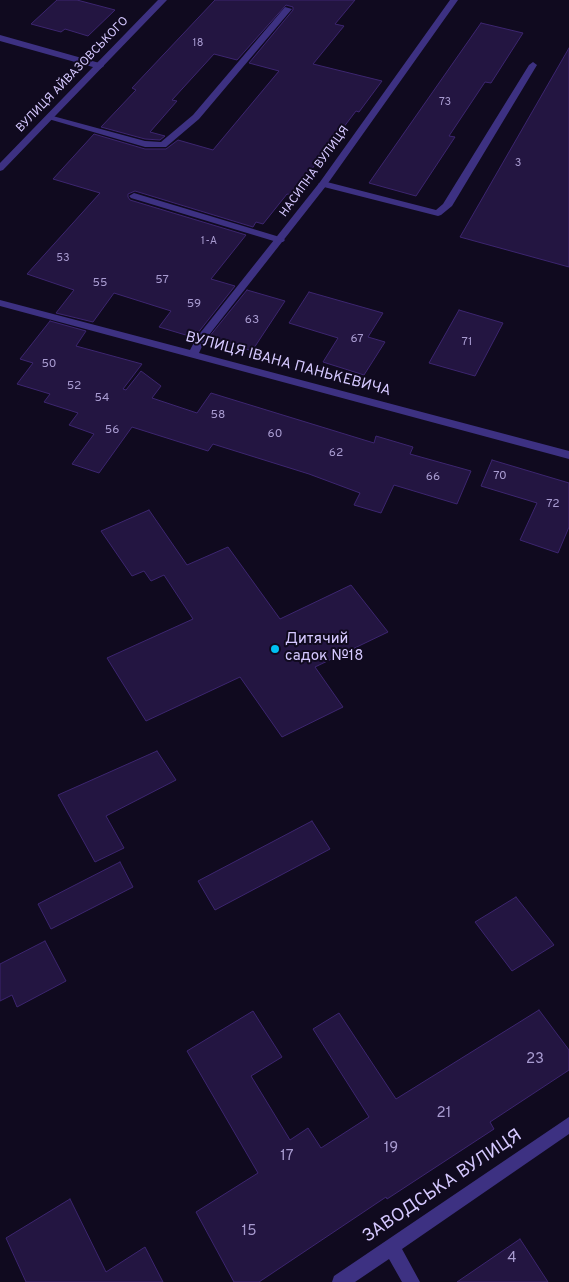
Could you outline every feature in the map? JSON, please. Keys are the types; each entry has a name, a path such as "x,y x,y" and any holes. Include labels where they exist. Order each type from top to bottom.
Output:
{"street":[{"name":"ВУЛИЦЯ АЙВАЗОВСЬКОГО","path":"0,168 163,0"},
{"name":"НАСИПНА ВУЛИЦЯ","path":"193,355 201,339 323,184 454,0"},
{"path":"49,118 145,144 163,145 196,117 288,9"},
{"path":"0,38 100,66"},
{"path":"323,184 438,213 447,206 533,65"},
{"path":"134,196 280,240"},
{"name":"ВУЛИЦЯ ІВАНА ПАНЬКЕВИЧА","path":"0,303 569,455"},
{"name":"ЗАВОДСЬКА ВУЛИЦЯ","path":"340,1282 569,1125"},
{"path":"391,1247 412,1282"}],"building":[{"path":"57,0 77,0 115,10 88,36 65,29 61,32 31,24"},
{"path":"215,0 355,0 335,24 344,26 313,64 382,81 359,112 356,111 292,195 287,194 263,224 256,222 253,227 135,191 128,194 130,200 246,235 211,279 235,286 197,334 192,332 189,336 159,327 171,311 114,293 93,322 56,313 74,290 27,274 100,193 53,179 94,134 145,149 166,149 178,140 213,150 279,71 249,63 293,10 293,7 286,5 237,60 214,54 172,100 177,101 150,132 165,136 160,140 145,139 101,127 136,90 132,88"},
{"path":"481,23 523,33 491,83 485,82 449,136 455,137 416,196 369,183"},
{"path":"569,48 569,267 460,237"},
{"path":"247,290 285,301 252,351 209,337"},
{"path":"309,292 383,313 368,337 385,342 364,375 323,362 338,338 289,323"},
{"path":"459,310 503,323 475,376 429,363"},
{"path":"50,321 86,331 76,346 142,364 123,389 126,390 141,371 161,386 152,398 197,413 211,393 374,443 376,436 413,447 410,454 471,471 457,504 394,485 381,513 354,505 360,493 309,474 213,444 208,451 132,427 99,473 72,464 94,434 69,425 78,413 44,402 50,394 17,384 33,363 20,359"},
{"path":"492,460 569,483 569,527 558,553 520,540 537,503 481,486"},
{"path":"149,510 187,565 228,547 280,619 351,585 388,632 315,667 343,707 282,737 240,677 146,721 107,658 193,619 164,575 151,581 144,571 132,576 101,531"},
{"path":"157,751 176,780 106,816 124,848 95,862 58,795"},
{"path":"312,821 330,849 215,910 198,881"},
{"path":"120,862 133,887 51,929 38,904"},
{"path":"516,897 554,945 512,971 475,922"},
{"path":"45,941 66,981 17,1007 12,995 0,1001 0,964"},
{"path":"539,1010 569,1050 569,1070 490,1122 494,1129 387,1199 386,1197 259,1282 234,1282 196,1212 258,1173 187,1051 253,1011 282,1057 251,1076 290,1140 308,1128 321,1148 369,1117 313,1029 339,1013 396,1099"},
{"path":"70,1199 106,1272 145,1247 163,1282 26,1282 6,1238"},
{"path":"520,1239 548,1282 457,1282"}],"place":[{"name":"Дитячий садок №18","path":"275,649"}]}
